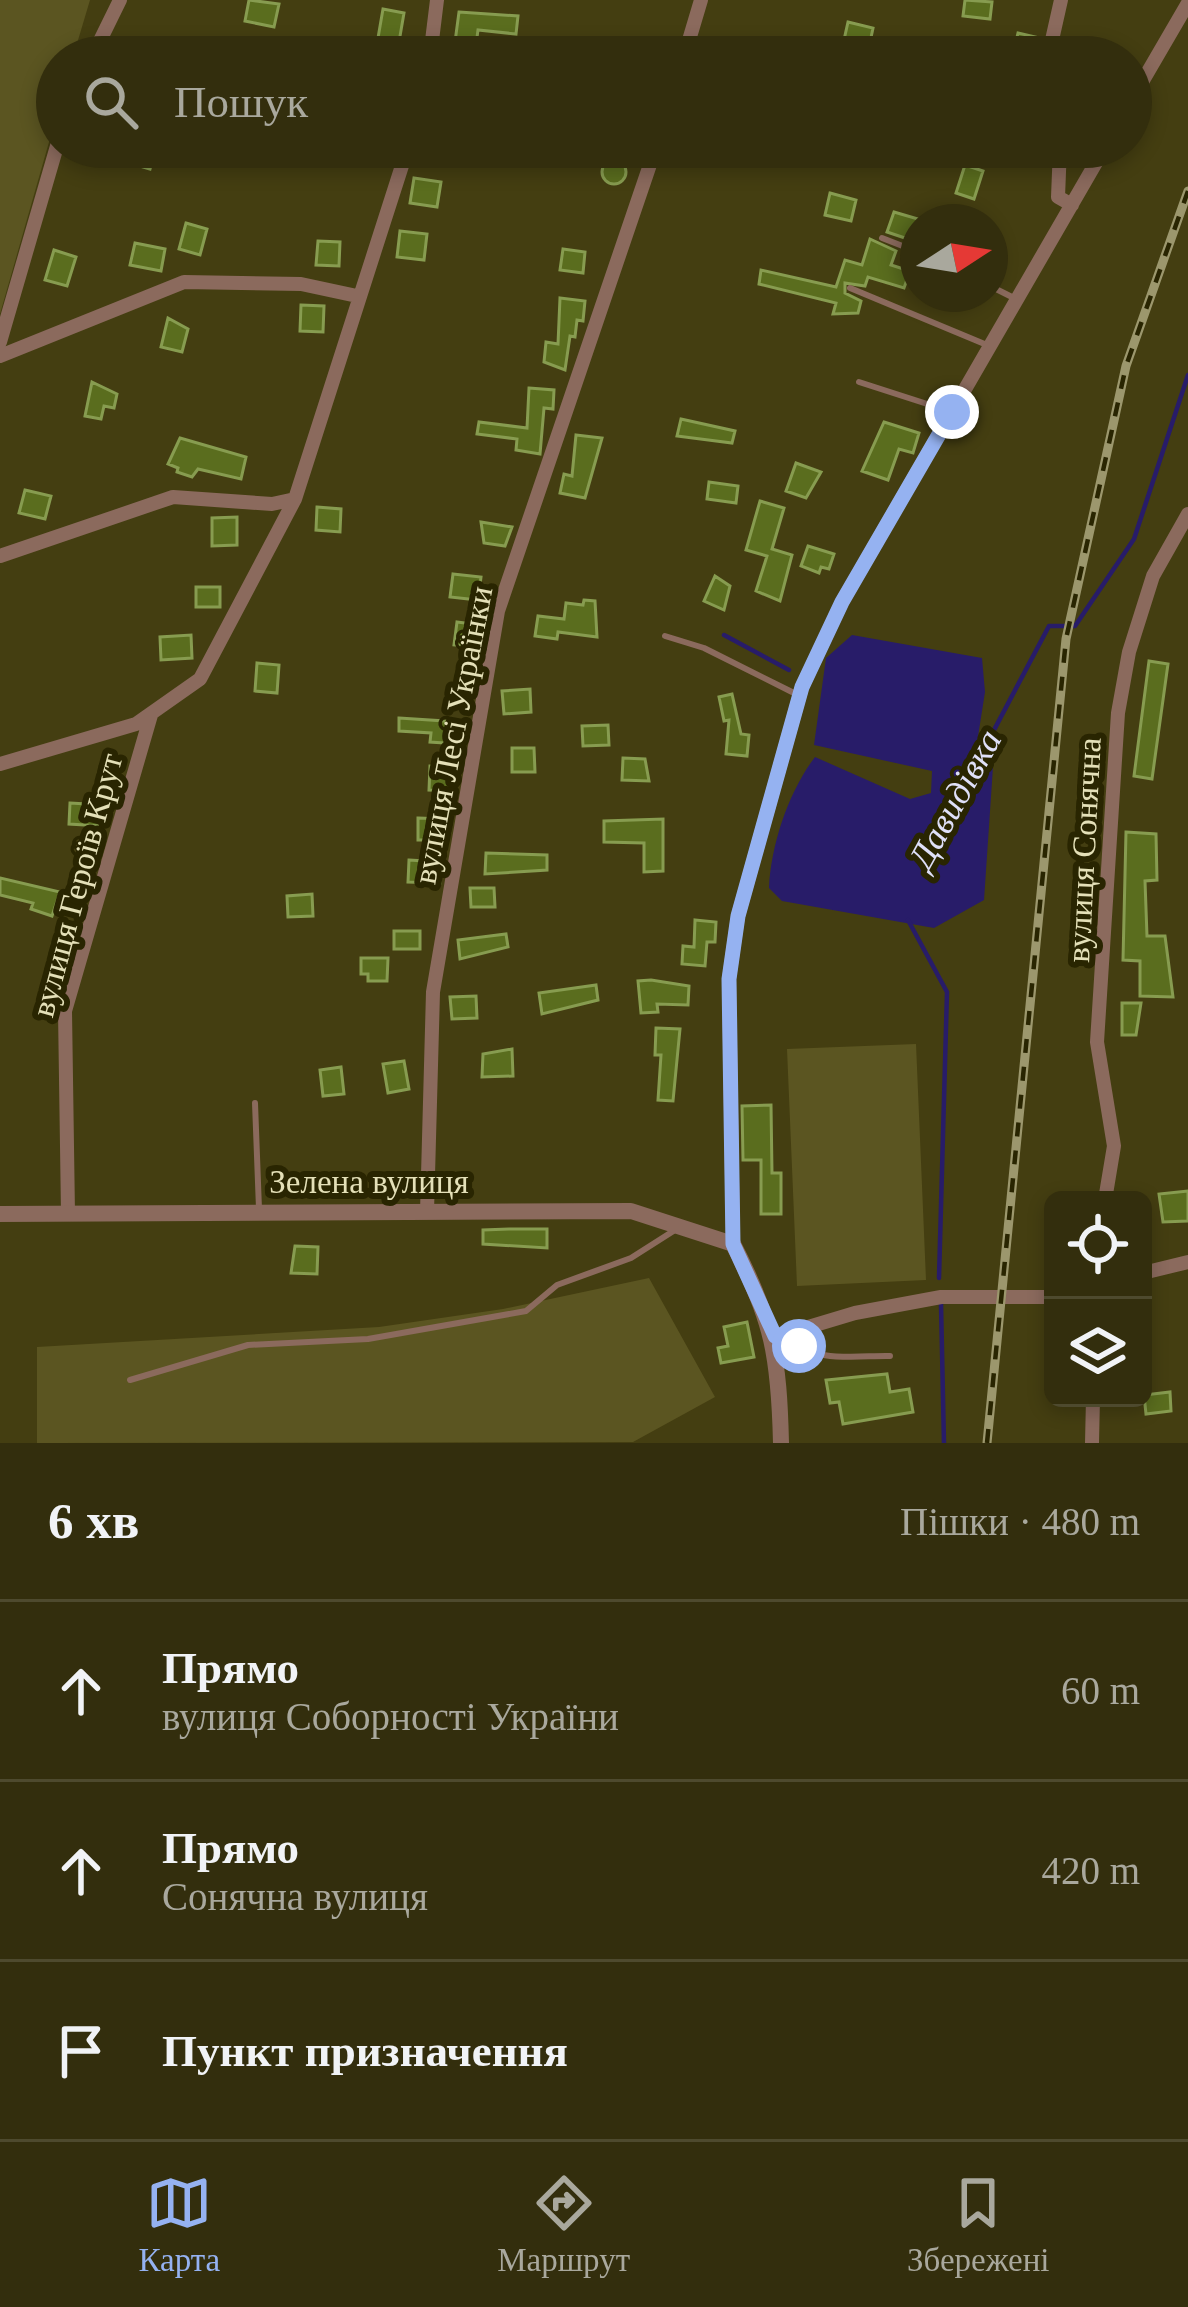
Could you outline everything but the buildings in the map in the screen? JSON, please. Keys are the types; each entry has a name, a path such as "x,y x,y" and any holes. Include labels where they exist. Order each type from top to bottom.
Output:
{"street":[{"path":"102,36 120,0"},
{"path":"433,36 437,0"},
{"path":"690,36 701,0"},
{"path":"1053,36 1061,0"},
{"path":"1152,65 1188,3"},
{"path":"0,342 51,168"},
{"name":"вулиця Героїв Крут","path":"0,764 76,745 151,715 200,679 295,500 401,168"},
{"name":"вулиця Лесі Українки","path":"427,1212 433,992 498,611 649,168"},
{"path":"1059,168 1058,197 1072,205"},
{"path":"781,1443 783,1335 733,1244 729,979 738,916 799,696 842,602 1093,168"},
{"path":"0,356 184,282 301,284 357,296"},
{"path":"0,556 172,497 272,504 295,500"},
{"name":"вулиця Сонячна","path":"1106,1191 1114,1146 1097,1042 1118,713 1129,652 1154,576 1188,514"},
{"name":"вулиця Героїв Крут","path":"68,1214 65,1011 151,715"},
{"name":"Зелена вулиця","path":"0,1214 631,1211 733,1244"},
{"path":"1152,1271 1188,1262"},
{"path":"783,1335 855,1312 941,1298 1044,1297"},
{"path":"1092,1443 1093,1407"}],"lane":[{"path":"882,238 900,245"},
{"path":"850,288 990,346"},
{"path":"1008,295 1017,300"},
{"path":"859,382 952,412"},
{"path":"664,636 704,648 799,696"},
{"path":"255,1103 260,1213"},
{"path":"130,1380 248,1345 368,1339 526,1311 557,1285 631,1258 683,1225"},
{"path":"783,1335 816,1354 890,1356"}],"shaded area":[{"path":"0,0 90,0 79,36 36,36 36,168 42,168 0,314"},
{"path":"916,1044 926,1280 797,1286 787,1049"},
{"path":"649,1278 715,1397 633,1442 37,1443 37,1347 379,1327 503,1309"}],"water":[{"path":"852,635 982,658 985,692 974,762 993,767 984,900 934,928 782,901 769,888 783,819 815,757 910,799 931,793 932,771 814,745 826,658"}],"waterway":[{"name":"Давидівка","path":"975,766 1049,626 1075,626 1134,539 1188,375"},
{"path":"724,635 789,670"},
{"name":"Давидівка","path":"908,920 947,992 939,1278"},
{"name":"Давидівка","path":"941,1304 944,1443"}],"railway":[{"path":"987,1443 1066,639 1126,366 1188,191"}],"route":[{"path":"799,1346 792,1333 775,1336 733,1244 729,979 738,916 802,687 842,602 952,412"}]}
